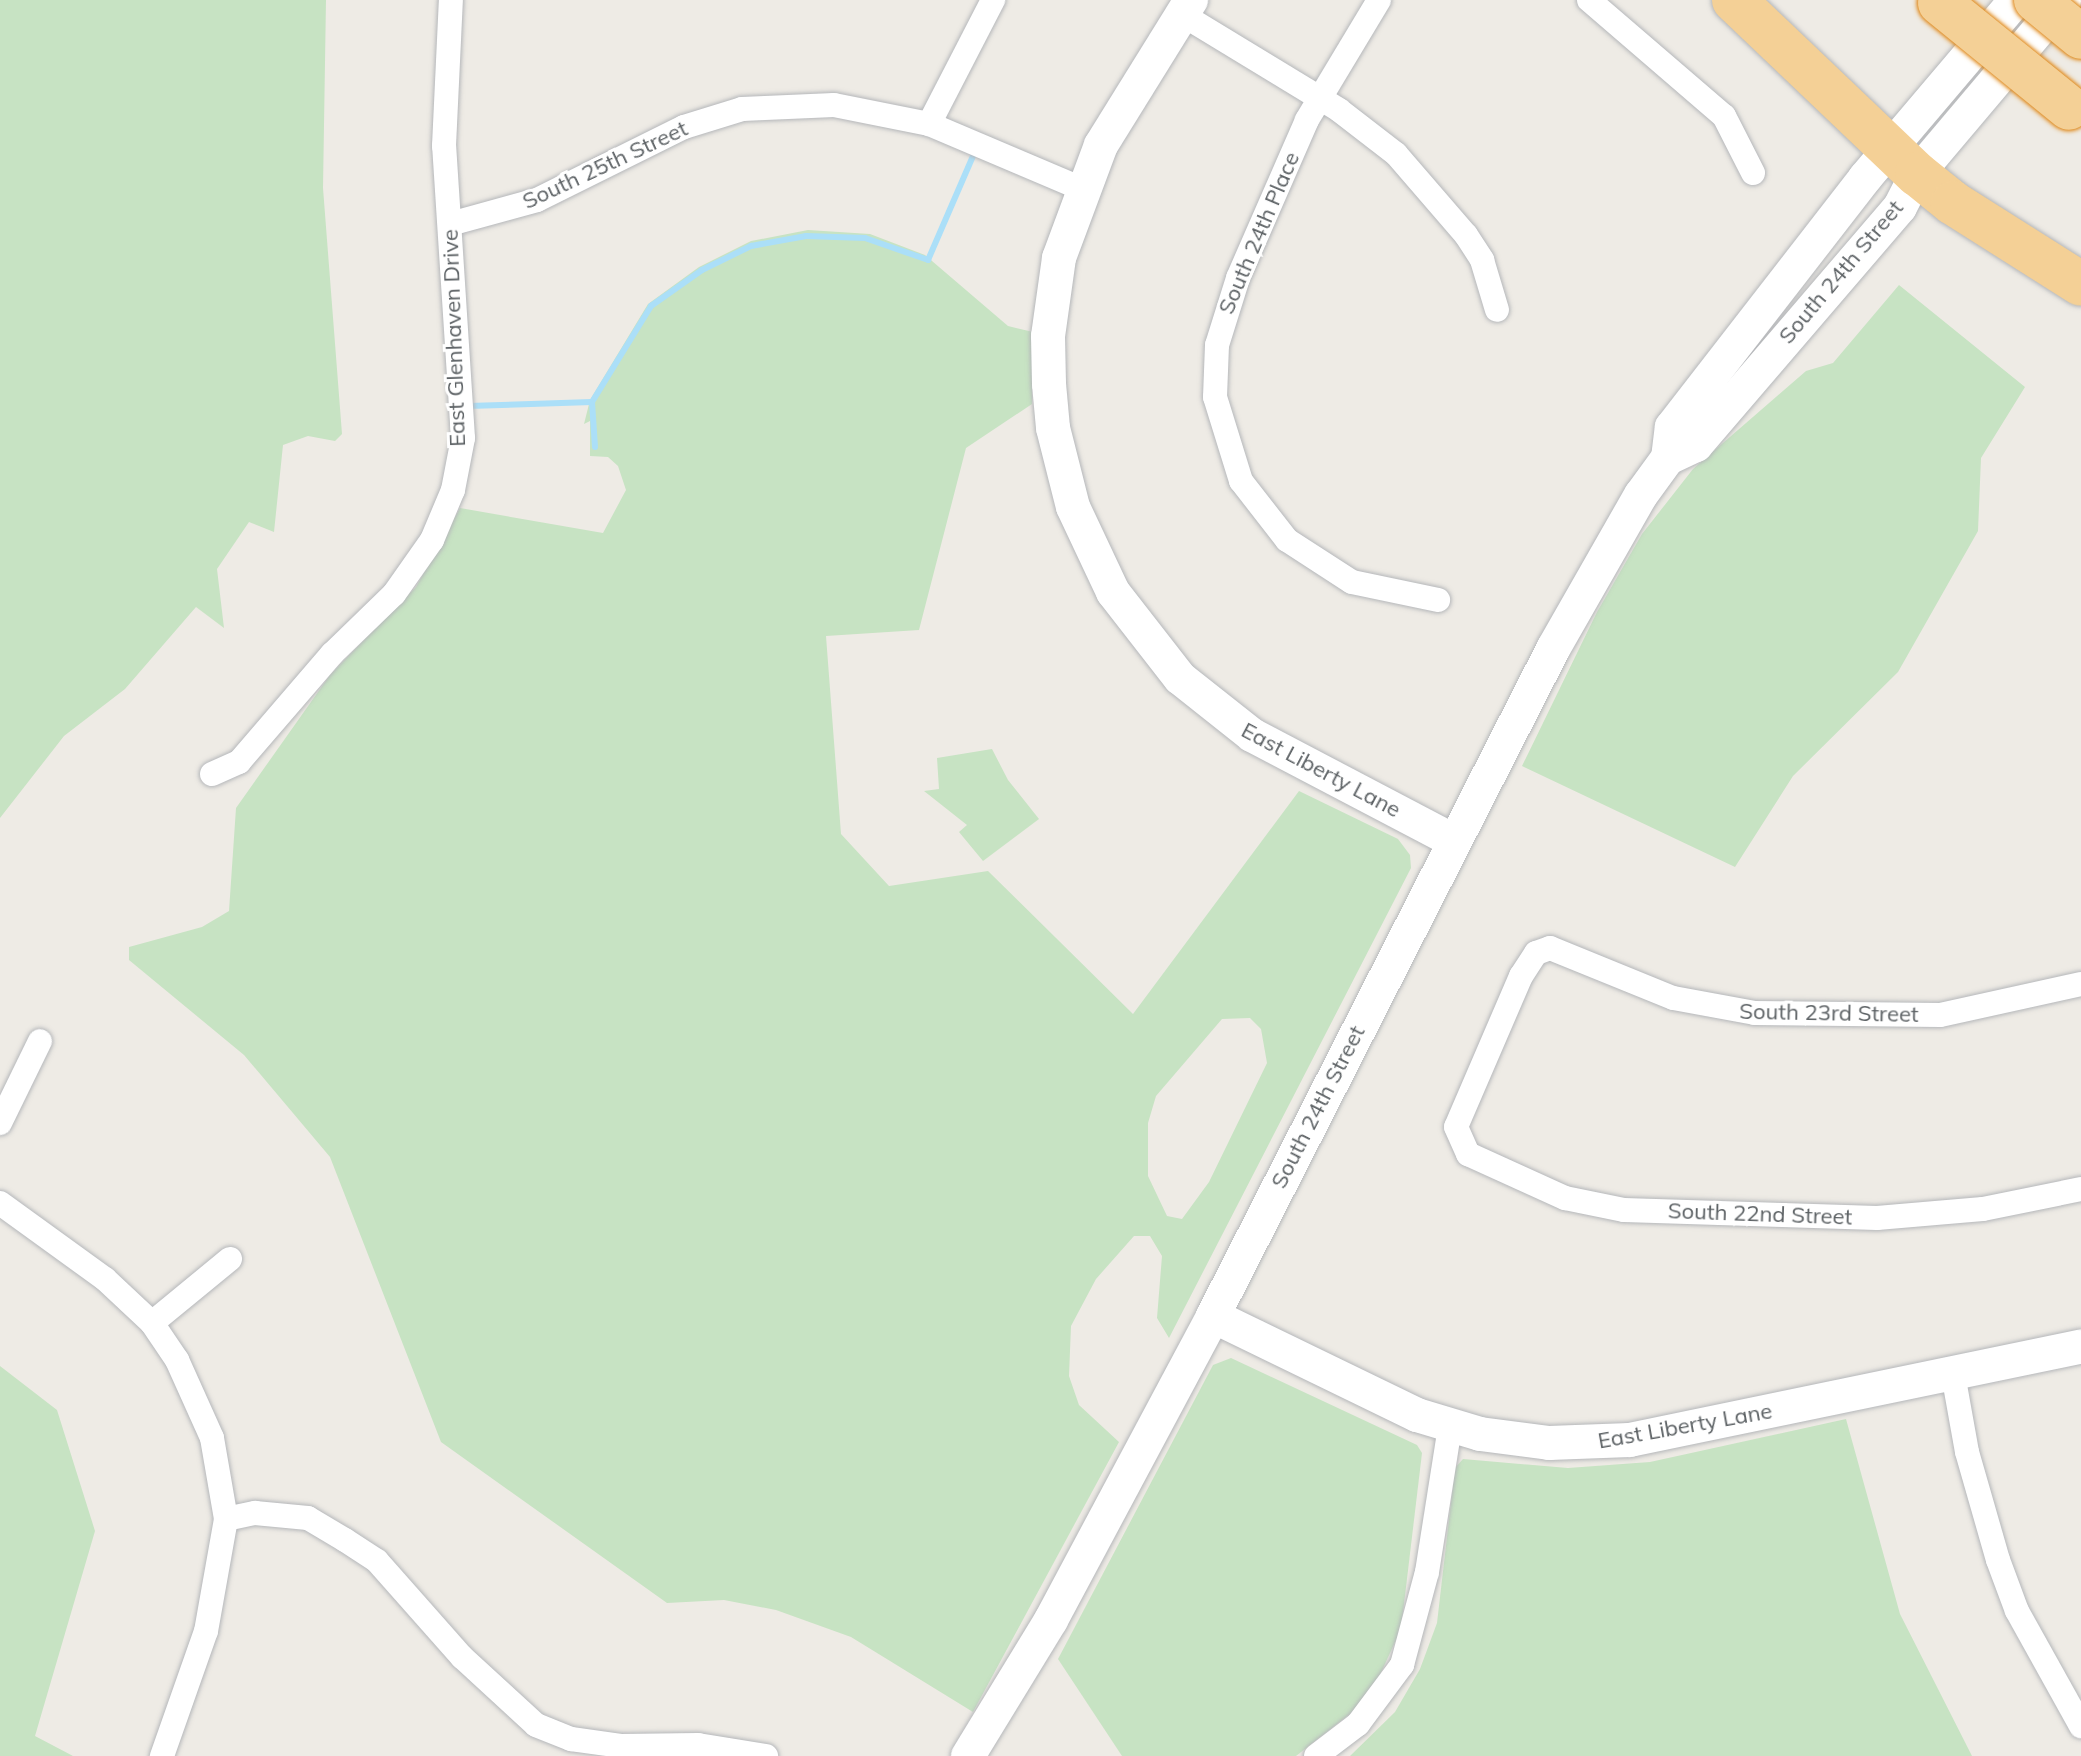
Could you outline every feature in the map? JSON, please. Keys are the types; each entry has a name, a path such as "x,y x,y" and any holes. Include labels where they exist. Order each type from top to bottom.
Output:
{"highway":[{"path":"1734,0 1903,161 1953,203 2081,284"},
{"path":"2036,0 2081,37"},
{"path":"1939,2 2075,113"}],"street":[{"name":"East Glenhaven Drive","path":"212,774 239,762 332,654 394,594 432,540 453,490 463,438 444,146 451,0"},
{"path":"929,124 993,0"},
{"name":"South 24th Place","path":"1379,0 1320,97 1224,313 1216,368 1219,417 1241,481 1287,540 1352,582 1438,600"},
{"path":"1589,0 1724,116 1753,173"},
{"name":"South 24th Street","path":"1668,458 1696,445 1900,207 1903,161 2016,0"},
{"name":"South 24th Street","path":"968,1756 1051,1620 1213,1316 1452,840 1595,571 1668,458 1672,427 1903,161 2064,0"},
{"path":"1187,7 1320,97 1396,154 1466,235 1482,260 1497,310"},
{"name":"East Liberty Lane","path":"1187,7 1107,135 1082,189 1052,296 1049,384 1058,453 1073,507 1113,592 1172,669 1229,719 1281,752 1452,840"},
{"name":"South 25th Street","path":"450,224 537,200 684,127 742,109 834,105 929,124 1082,189"},
{"name":"South 23rd Street","path":"1456,1137 1458,1117 1521,976 1536,953 1550,948 1673,998 1755,1013 1940,1015 2081,984"},
{"path":"0,1123 40,1041"},
{"name":"South 22nd Street","path":"1456,1137 1468,1154 1565,1198 1624,1210 1877,1218 1983,1209 2081,1189"},
{"path":"0,1203 105,1279 152,1323 177,1360 212,1438 226,1519 206,1631 162,1756"},
{"path":"152,1323 230,1259"},
{"name":"East Liberty Lane","path":"1213,1316 1386,1403 1450,1427 1549,1443 1619,1441 2081,1347"},
{"path":"1953,1374 1962,1425 2017,1611 2081,1726"},
{"path":"1316,1756 1358,1724 1402,1665 1427,1572 1450,1427"},
{"path":"226,1519 255,1513 308,1518 377,1561 473,1668 536,1725 571,1739 621,1751 698,1745 766,1756"}],"green space":[{"path":"0,0 326,0 323,188 342,434 335,441 308,436 283,445 274,532 249,522 217,569 224,628 196,607 125,689 64,736 0,818"},
{"path":"808,230 870,234 925,255 1008,326 1033,332 1032,404 966,448 919,630 826,636 841,834 889,886 988,871 1133,1014 1299,791 1398,839 1410,855 1411,868 1169,1338 1157,1318 1162,1256 1150,1236 1134,1236 1096,1279 1071,1326 1069,1376 1079,1405 1119,1442 973,1712 851,1637 776,1610 724,1600 667,1603 441,1442 330,1157 244,1055 129,960 129,947 202,927 229,911 236,808 330,675 416,587 460,508 603,533 626,490 618,466 608,457 590,456 590,421 584,424 590,400 648,304 699,267 751,241","holes":["1250,1018 1261,1029 1267,1063 1209,1182 1182,1219 1167,1216 1148,1176 1148,1123 1156,1096 1222,1019"]},
{"path":"1899,285 2025,387 1981,458 1978,531 1898,672 1793,776 1735,867 1522,766 1597,612 1642,534 1693,469 1806,371 1833,363"},
{"path":"992,749 1008,780 1039,819 983,861 959,832 967,825 924,791 939,789 937,758"},
{"path":"1231,1358 1417,1445 1422,1453 1401,1629 1379,1677 1351,1713 1296,1756 1122,1756 1058,1659 1213,1365"},
{"path":"0,1366 57,1410 95,1531 35,1736 73,1756 0,1756"},
{"path":"1846,1419 1900,1614 1972,1756 1350,1756 1395,1712 1420,1669 1437,1623 1455,1468 1463,1459 1568,1468 1650,1462"}],"waterway":[{"path":"468,406 592,402 651,306 702,270 751,246 806,236 865,238 928,260 976,149"},
{"path":"592,402 595,447"}]}
